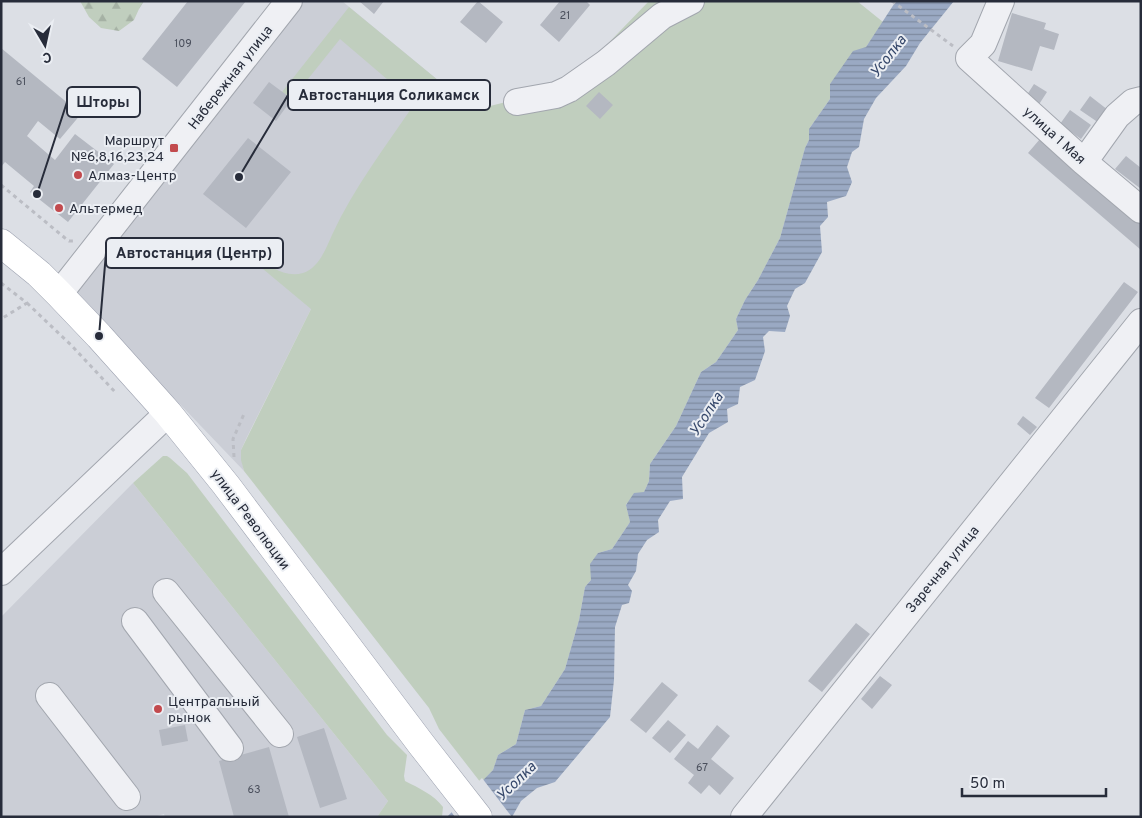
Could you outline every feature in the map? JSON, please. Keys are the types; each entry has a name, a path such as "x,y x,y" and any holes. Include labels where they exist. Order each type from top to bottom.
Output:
{"main road":[{"name":"улица Революции","path":"1,243 39,274 59,294 168,413 226,485 478,817"}],"street":[{"name":"Набережная улица","path":"59,294 289,1"},
{"path":"517,102 556,95 569,89 606,63 662,16 691,1"},
{"path":"969,58 982,44 1001,1"},
{"name":"улица 1 Мая","path":"969,58 1084,162 1141,210"},
{"path":"1084,162 1117,116 1133,102 1141,100"},
{"name":"Заречная улица","path":"744,817 1141,322"},
{"path":"1,572 168,413"},
{"path":"166,592 280,734"},
{"path":"135,621 230,748"},
{"path":"49,696 127,797"}],"path":[{"path":"892,1 969,58"},
{"path":"1,185 65,238 73,241 77,238"},
{"path":"1,283 27,303 1,319"}],"shaded area":[{"path":"299,1 342,1 439,81 311,309 246,439 241,450 244,471 107,328 69,294"},
{"name":"Центральный рынок","path":"133,483 388,801 377,817 165,817 164,814 154,817 1,817 1,617"}],"green space":[{"path":"80,1 144,1 134,20 119,31 101,28 89,17"},
{"path":"649,1 857,1 883,22 866,47 830,84 830,99 809,129 809,140 805,148 780,238 736,319 738,330 716,362 701,372 676,426 650,464 649,481 644,492 626,504 630,522 612,549 598,553 591,580 585,587 579,620 565,669 541,706 525,710 516,744 498,755 493,770 481,783 439,729 429,708 244,471 241,450 311,309 234,245 238,240 268,265 285,273 303,273 313,267 318,262 360,183 415,103 340,39 292,99 282,92 349,7 439,81 482,108 566,87"},
{"path":"163,456 170,458 187,473 387,735 407,755 405,781 435,799 443,807 442,817 377,817 388,801 133,483"}],"water":[{"name":"Усолка","path":"896,1 954,1 920,43 906,66 876,98 864,119 859,147 852,152 847,167 852,182 846,196 827,202 828,217 820,226 822,252 805,283 795,289 787,306 790,316 785,332 769,331 763,337 765,351 755,380 740,387 738,404 727,409 728,422 709,433 682,477 683,499 670,501 658,520 659,532 647,540 638,554 636,571 628,585 632,591 629,603 622,605 615,627 614,680 610,717 555,782 537,788 521,801 512,817 447,817 493,770 498,755 516,744 525,710 541,706 565,669 579,620 585,587 591,580 590,564 598,553 612,549 630,522 626,505 634,493 644,492 649,481 650,464 676,426 701,372 716,362 738,330 736,319 780,238 805,148 809,140 809,129 830,99 830,84 853,51 866,47"}],"pier":[{"path":"482,778 512,817 455,817 450,810"}],"building":[{"path":"188,1 246,1 177,87 142,59"},
{"path":"359,1 384,1 374,14"},
{"path":"478,1 503,22 486,43 460,22"},
{"path":"560,1 586,1 590,5 559,42 540,25"},
{"path":"1012,13 1046,23 1044,29 1059,34 1054,50 1040,46 1032,71 998,61"},
{"path":"1,48 81,114 60,139 38,121 27,136 55,160 75,134 114,164 68,222 30,192 34,186 5,162 1,167"},
{"path":"269,82 292,99 276,121 253,103"},
{"path":"1034,84 1047,92 1036,109 1023,101"},
{"path":"599,92 613,105 600,119 586,106"},
{"path":"1090,96 1108,110 1099,123 1080,110"},
{"path":"1070,110 1091,125 1081,139 1060,124"},
{"path":"248,138 291,172 246,228 203,194"},
{"path":"1040,139 1141,225 1141,250 1028,153"},
{"path":"1126,156 1141,168 1141,189 1115,169"},
{"path":"1124,282 1138,292 1049,408 1035,398"},
{"path":"1023,416 1037,427 1030,435 1017,424"},
{"path":"856,623 870,634 822,692 808,681"},
{"path":"880,676 892,685 872,709 861,699"},
{"path":"662,682 678,695 646,733 630,720"},
{"path":"668,720 686,735 670,753 652,738"},
{"path":"185,725 188,741 162,746 159,730"},
{"path":"717,725 730,736 711,759 734,778 720,795 709,785 701,794 688,783 694,775 674,759 688,741 698,749"},
{"path":"324,728 347,799 320,808 297,737"},
{"path":"269,747 289,817 234,817 219,761"}],"place":[{"name":"Маршрут №6,8,16,23,24","path":"174,148"},
{"name":"Алмаз-Центр","path":"78,175"},
{"name":"Автостанция Соликамск","path":"239,177"},
{"name":"Шторы","path":"37,194"},
{"name":"Альтермед","path":"59,208"},
{"name":"Автостанция (Центр)","path":"99,336"},
{"name":"Центральный рынок","path":"158,709"}]}
